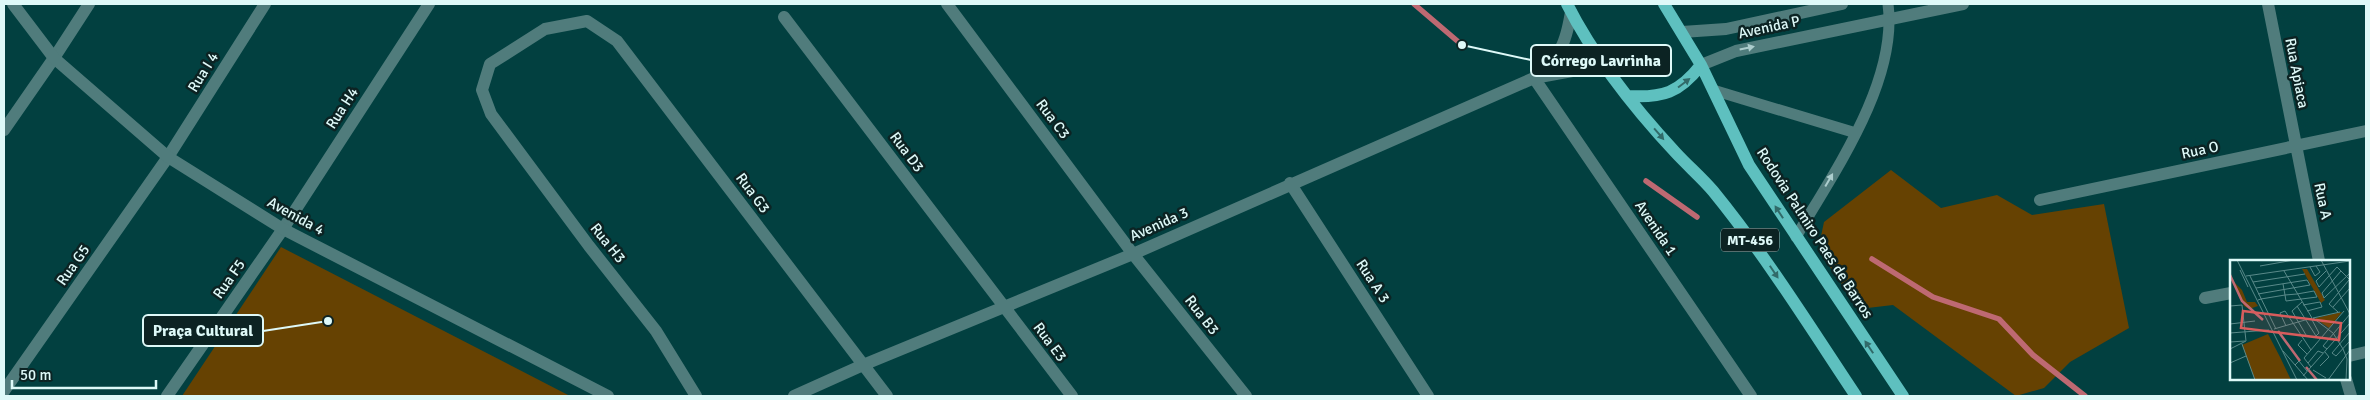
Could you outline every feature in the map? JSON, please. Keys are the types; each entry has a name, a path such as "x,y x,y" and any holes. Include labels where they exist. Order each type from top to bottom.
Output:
{"main road":[{"name":"Rodovia Palmiro Paes de Barros","path":"1664,4 1701,65 1749,166 1902,396"},
{"name":"MT-456","path":"1570,6 1590,47 1676,153 1712,190 1758,251 1856,396"},
{"path":"1628,96 1650,97 1670,92 1688,81 1701,65"}],"street":[{"name":"Avenida 4","path":"12,4 54,58 168,157 283,229 608,396"},
{"path":"4,130 89,4"},
{"name":"Rua I 4","path":"168,157 265,4"},
{"name":"Rua H4","path":"283,229 429,4"},
{"name":"Rua C3","path":"947,4 1132,254"},
{"name":"Avenida P","path":"1682,32 1726,29 1842,4"},
{"name":"Avenida P","path":"1701,65 1736,51 1962,4"},
{"name":"Rua Apiaca","path":"2268,4 2295,147"},
{"path":"1534,78 1561,52 1566,41 1570,6"},
{"name":"Rua D3","path":"784,17 1004,306"},
{"name":"Rua G3","path":"491,114 482,90 490,64 545,29 588,21 618,41 887,396"},
{"path":"1534,78 1576,70 1608,70"},
{"name":"Avenida 3","path":"794,396 1004,306 1132,254 1290,183 1534,78"},
{"name":"Avenida 1","path":"1534,78 1751,396"},
{"name":"Rua H3","path":"491,114 589,246 656,331 696,396"},
{"name":"Rua O","path":"2040,200 2366,132"},
{"name":"Rua A","path":"2295,147 2320,260"},
{"name":"Rua G5","path":"4,391 168,157"},
{"name":"Rua A 3","path":"1290,183 1428,396"},
{"name":"Rua F5","path":"167,396 283,229"},
{"name":"Rua B3","path":"1132,254 1246,396"},
{"path":"2205,298 2230,293"},
{"name":"Rua E3","path":"1004,306 1072,396"},
{"path":"2350,356 2366,352"},
{"path":"2346,380 2351,396"}],"lane":[{"path":"1796,238 1856,133 1874,96 1884,56 1890,19 1888,4"},
{"path":"1713,90 1856,133"}],"shaded area":[{"path":"1891,170 1941,208 1997,195 2032,215 2104,204 2129,328 2070,362 2044,388 2016,396 1893,305 1859,309 1818,250 1824,222"},
{"path":"281,247 570,396 182,396"}],"waterway":[{"path":"1414,4 1462,45"},
{"path":"1646,181 1697,217"},
{"path":"1872,259 1933,297 1999,319 2033,355 2085,396"}],"place":[{"name":"Córrego Lavrinha","path":"1462,45"},
{"name":"Praça Cultural","path":"328,321"}]}
